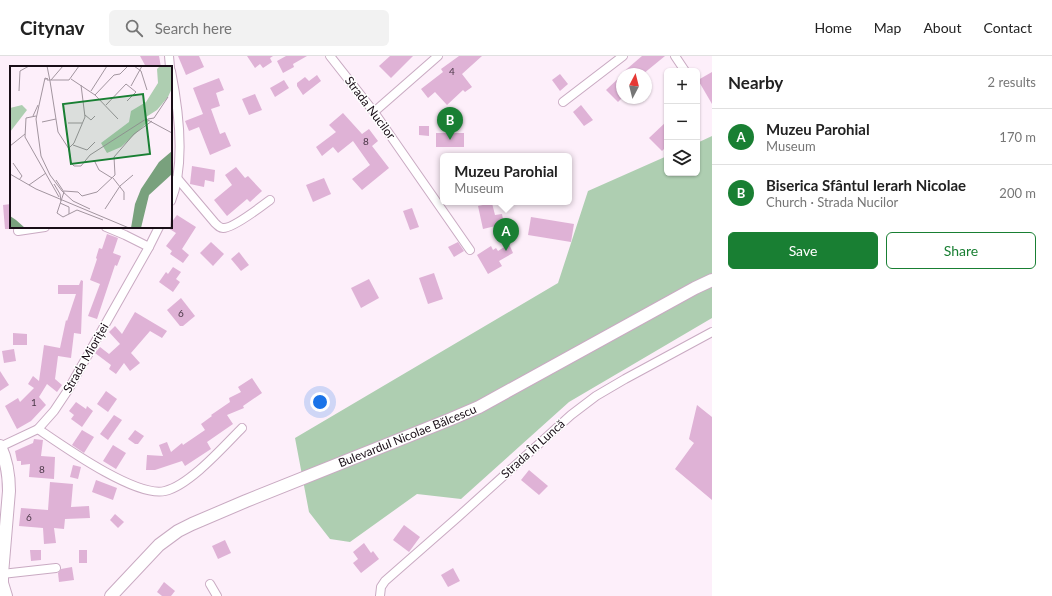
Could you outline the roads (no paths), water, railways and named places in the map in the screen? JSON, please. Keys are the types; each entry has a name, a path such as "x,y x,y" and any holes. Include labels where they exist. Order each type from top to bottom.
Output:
{"street":[{"path":"169,56 170,66"},
{"name":"Strada Nucilor","path":"330,56 374,112 470,250"},
{"path":"374,112 438,56"},
{"path":"563,102 623,56"},
{"path":"675,56 683,68"},
{"path":"172,79 179,133 178,178 172,198"},
{"path":"178,178 215,223 219,227 223,228 232,226 270,200"},
{"path":"18,231 39,228"},
{"path":"108,228 149,247"},
{"name":"Strada Mioriței","path":"0,447 38,429 54,411 68,390 158,228"},
{"name":"Bulevardul Nicolae Bălcescu","path":"111,596 159,545 185,528 246,501 479,407 712,280"},
{"name":"Strada În Luncă","path":"380,596 381,587 385,580 458,517 571,415 596,396 712,332"},
{"path":"38,429 85,461 141,488 154,492 164,491 178,486 208,463 242,428"},
{"path":"0,447 6,462 9,477 2,574 2,583 6,596"},
{"path":"2,574 56,568"},
{"path":"210,584 217,596"}],"place":[{"name":"Biserica Sfântul Ierarh Nicolae","path":"450,140"},
{"name":"Muzeu Parohial","path":"506,251"}]}
